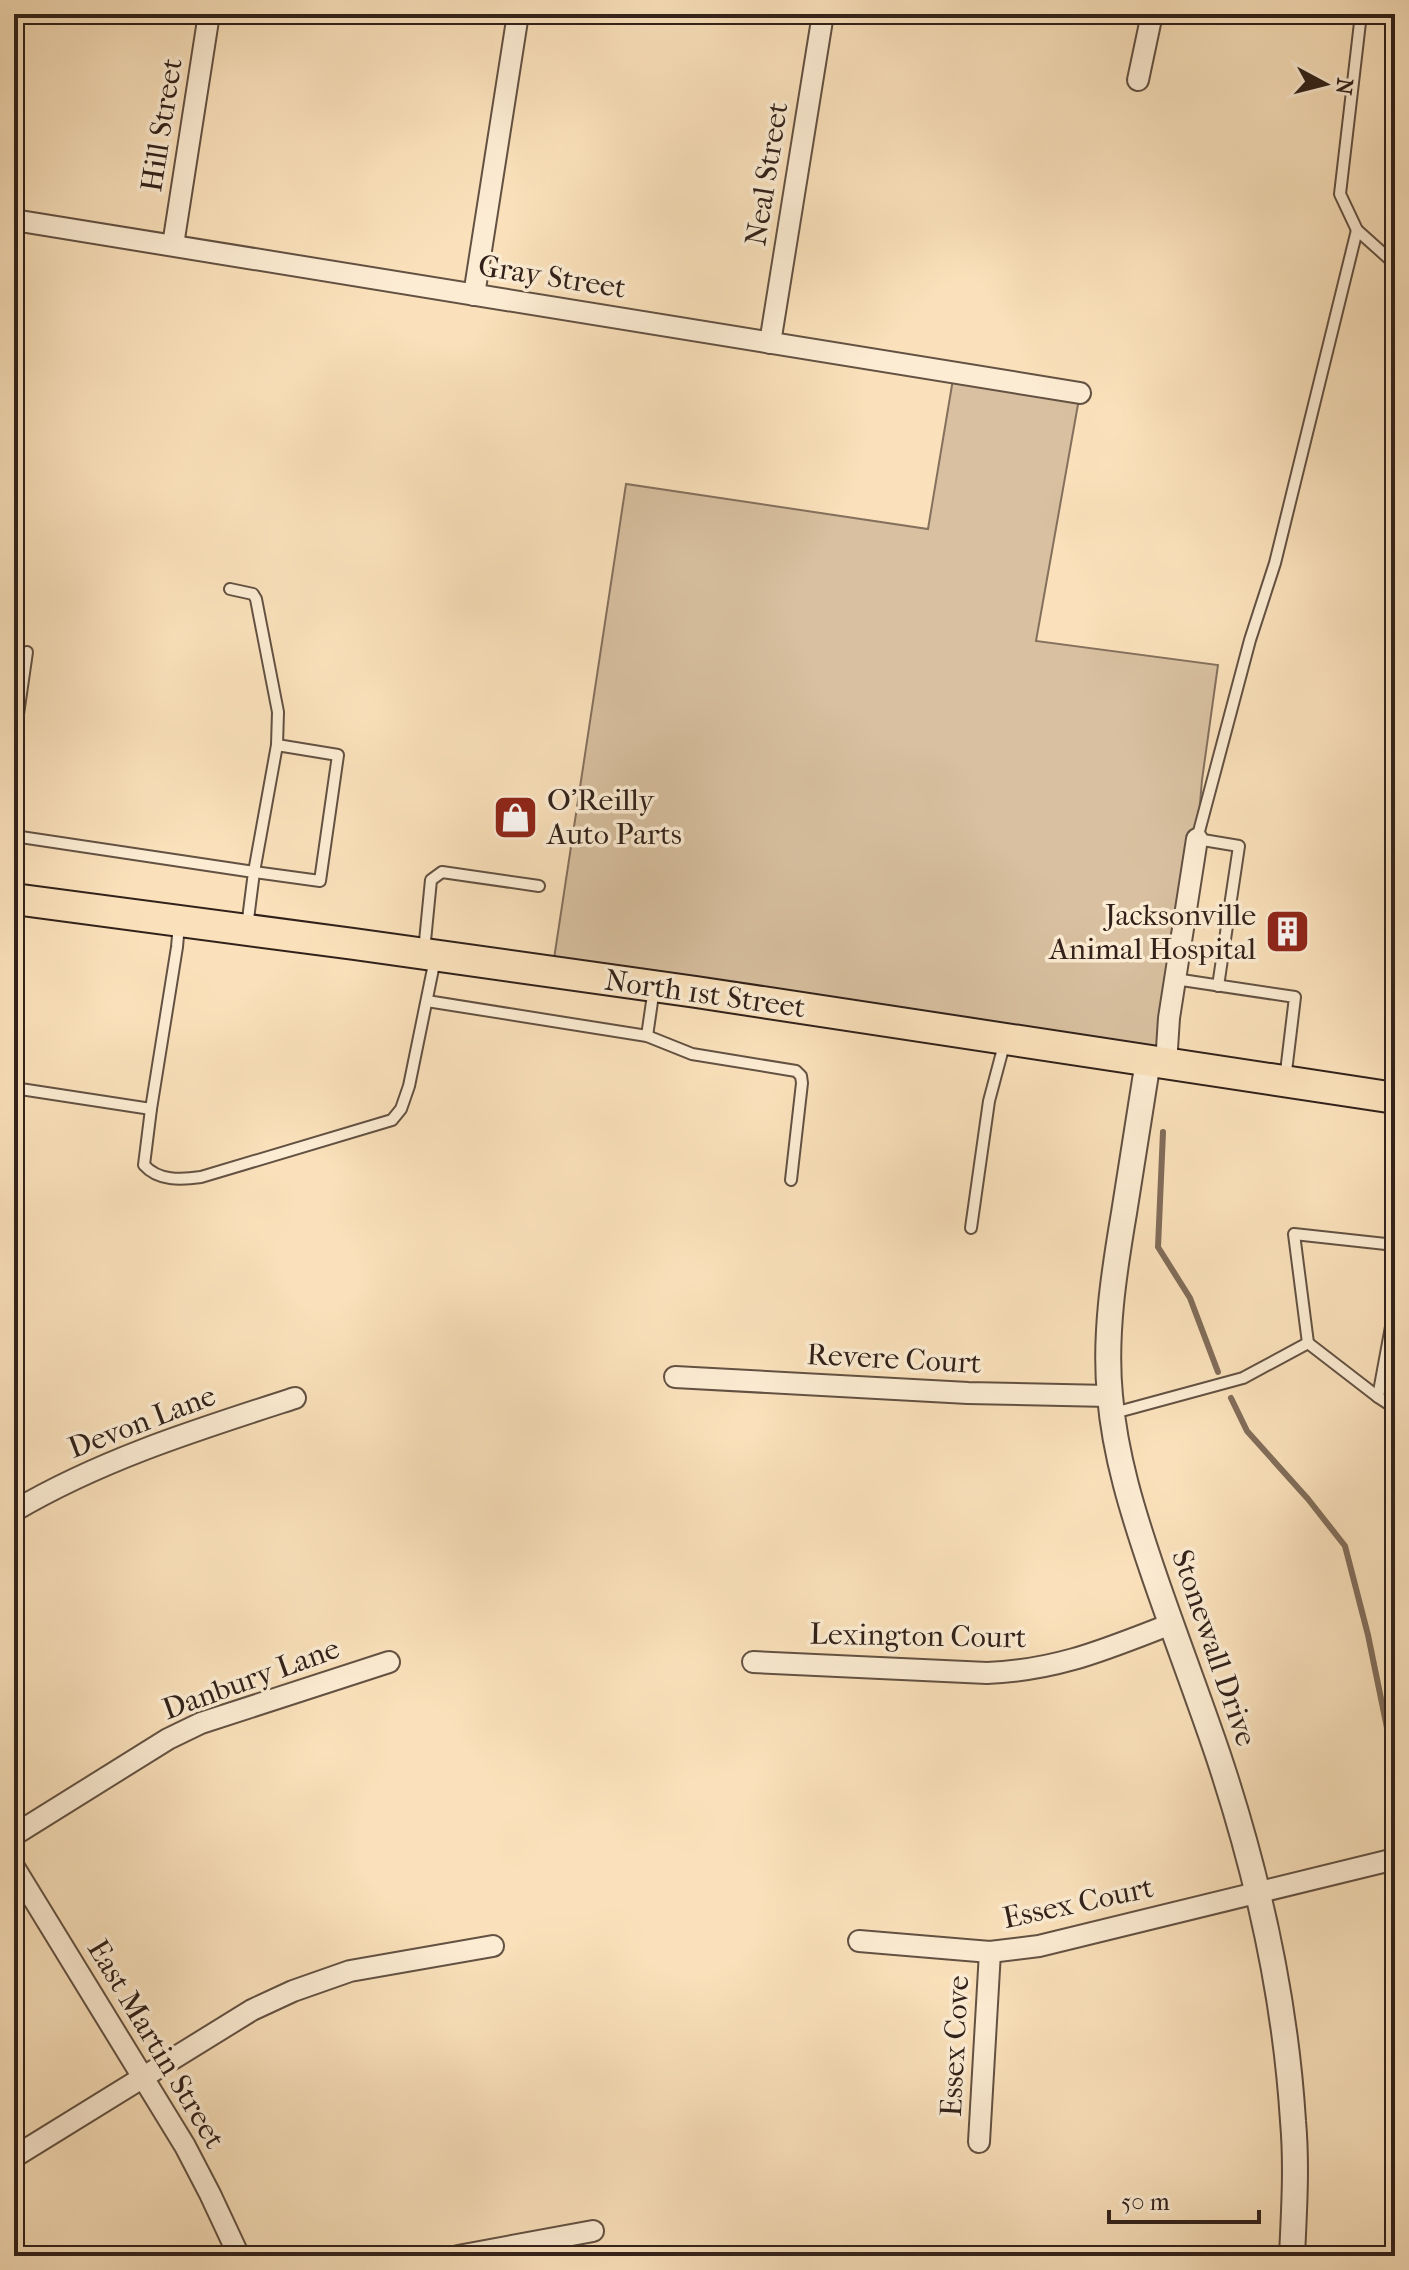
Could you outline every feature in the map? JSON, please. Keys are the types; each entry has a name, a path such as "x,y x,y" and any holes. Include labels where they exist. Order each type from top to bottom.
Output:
{"main road":[{"name":"North 1st Street","path":"14,899 654,986 1395,1098"}],"street":[{"name":"Hill Street","path":"173,245 209,14"},
{"path":"474,295 518,14"},
{"name":"Neal Street","path":"770,343 823,14"},
{"path":"1138,80 1152,14"},
{"name":"Gray Street","path":"14,220 1080,393"},
{"path":"1157,1062 1169,1018 1197,839"},
{"name":"Stonewall Drive","path":"1157,1062 1115,1269 1111,1311 1111,1405 1126,1487 1227,1782 1274,1958 1294,2123 1292,2256"},
{"name":"Revere Court","path":"675,1377 968,1393 1111,1405"},
{"name":"Devon Lane","path":"14,1511 97,1468 163,1441 295,1398"},
{"name":"Lexington Court","path":"753,1662 1017,1672 1090,1656 1171,1624"},
{"name":"Danbury Lane","path":"14,1835 168,1739 201,1723 389,1662"},
{"name":"Essex Court","path":"859,1941 990,1952 1039,1946 1395,1859"},
{"name":"East Martin Street","path":"14,1867 191,2158 239,2256"},
{"path":"14,2157 252,2010 293,1991 350,1971 493,1946"},
{"name":"Essex Cove","path":"979,2142 990,1952"},
{"path":"458,2256 593,2231"}],"lane":[{"path":"1361,14 1340,194 1357,230 1395,264"},
{"path":"1218,986 1239,846 1197,839 1250,640 1275,563 1357,230"},
{"path":"230,589 253,594 256,599 278,712 277,745 246,930"},
{"path":"14,742 27,652"},
{"path":"14,836 320,881 338,755 277,745"},
{"path":"179,922 144,1165 161,1177 183,1180 392,1120 401,1109 409,1086 427,1001 431,880 442,872 539,886"},
{"path":"1175,979 1295,997 1285,1082"},
{"path":"647,1036 654,986"},
{"path":"427,1001 647,1036 692,1054 796,1071 802,1083 791,1180"},
{"path":"971,1228 984,1130 1006,1039"},
{"path":"14,1088 151,1109"},
{"path":"1395,1245 1294,1234 1308,1343 1395,1408"},
{"path":"1378,1397 1395,1305"},
{"path":"1111,1405 1243,1378 1308,1343"}],"shaded area":[{"path":"954,373 1080,393 1036,641 1218,665 1166,1064 552,972 626,484 928,529"}],"waterway":[{"path":"1163,1132 1158,1247 1190,1298 1218,1372"},
{"path":"1231,1398 1247,1431 1345,1546 1368,1635 1395,1767"}],"place":[{"name":"O'Reilly Auto Parts","path":"516,817"},
{"name":"Jacksonville Animal Hospital","path":"1287,932"}]}
